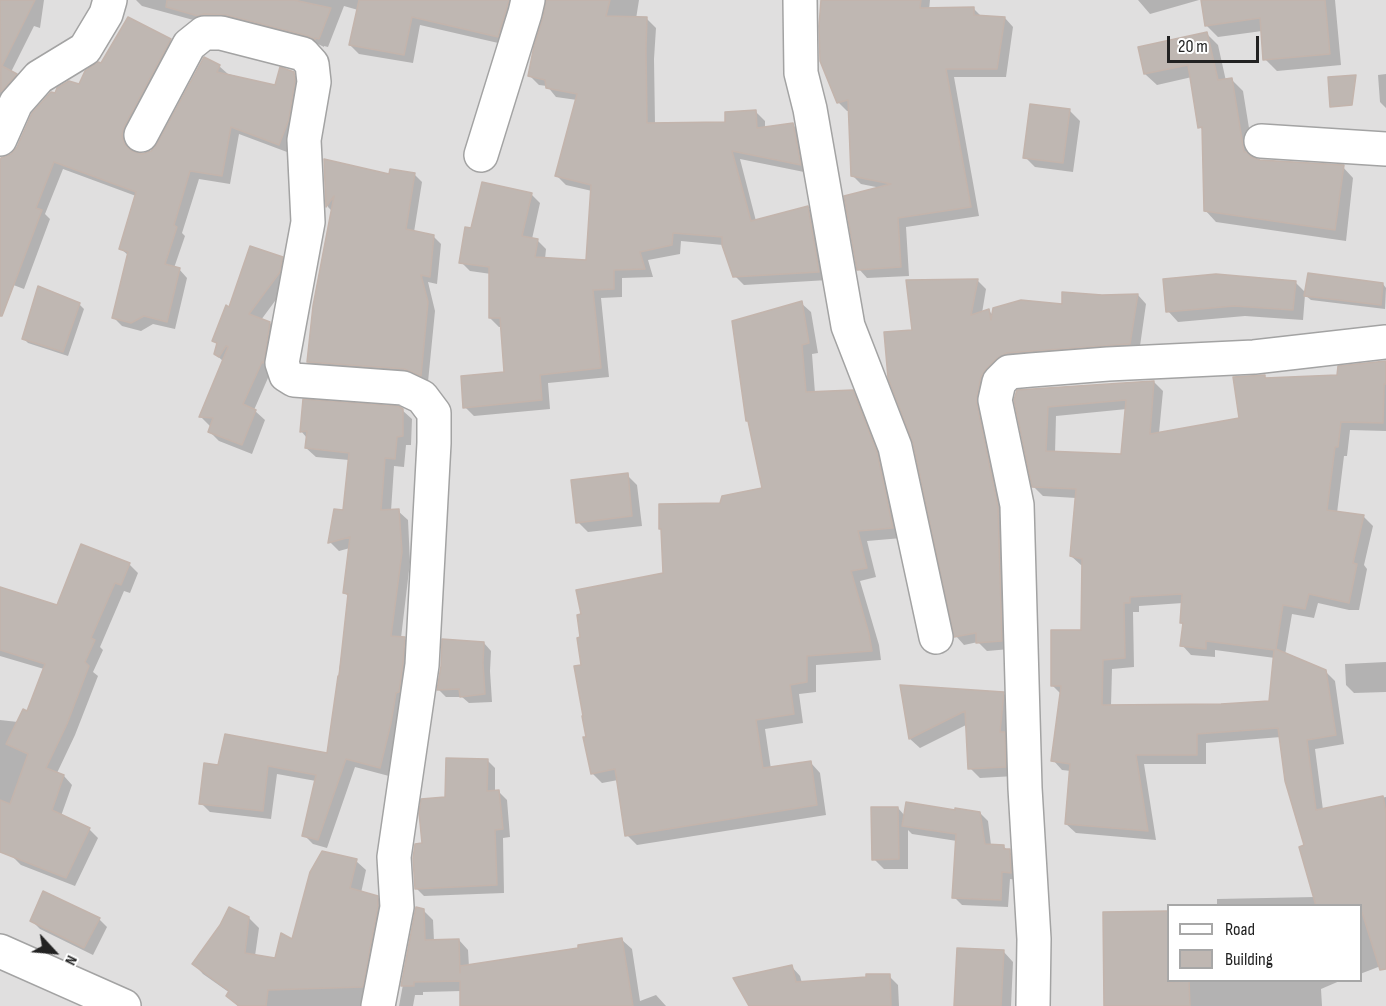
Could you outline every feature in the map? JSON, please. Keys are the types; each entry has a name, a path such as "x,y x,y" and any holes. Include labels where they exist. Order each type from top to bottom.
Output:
{"street":[{"path":"0,140 16,104 39,77 86,49 106,14 110,0"},
{"path":"481,155 528,0"},
{"path":"800,0 801,73 810,109 848,326 895,447 936,637"},
{"path":"141,135 189,45 204,33 221,33 303,54 312,64 314,82 304,140 308,222 282,363 286,375 294,380 403,388 422,397 434,413 422,665 394,857 397,907 378,1006"},
{"path":"1261,141 1386,149"},
{"path":"1033,1006 1034,939 1025,788 1017,505 995,400 999,382 1009,372 1108,364 1254,357 1386,342"},
{"path":"0,951 124,1006"}],"shaded area":[{"path":"0,0 1386,0 1386,1006 0,1006"}],"building":[{"path":"0,0 35,0 2,66 17,74 1,92"},
{"path":"167,0 294,0 331,8 319,39 315,38 315,40 308,36 226,15 198,16 166,7"},
{"path":"359,0 509,0 498,37 412,17 404,55 349,45"},
{"path":"546,0 610,0 606,16 647,17 647,123 725,122 725,112 756,110 757,128 793,123 801,165 732,151 751,221 808,206 819,272 733,277 722,245 722,237 673,233 672,245 640,252 645,269 614,270 614,289 593,290 601,368 540,375 542,400 463,408 461,376 504,372 500,318 489,318 489,267 459,263 465,227 471,228 482,182 532,193 522,236 538,239 535,257 586,260 591,185 555,176 577,94 546,88 545,80 528,76"},
{"path":"821,0 921,0 920,8 974,7 974,15 1005,17 997,69 946,69 971,207 898,218 901,267 857,270 844,196 891,184 851,176 848,100 837,103 820,61"},
{"path":"1201,0 1325,0 1330,54 1263,60 1260,18 1205,26"},
{"path":"128,17 171,39 124,127 122,136 125,145 132,151 142,154 151,151 157,144 204,57 220,65 217,72 275,85 280,67 294,72 295,81 289,119 279,145 231,127 222,176 190,171 174,225 177,227 165,264 180,268 167,322 144,316 131,323 112,318 128,252 119,249 136,192 54,162 36,208 42,210 2,316 0,316 1,158 11,154 17,147 32,113 51,92 55,93 57,88 69,81 79,84 85,71 98,62 101,63"},
{"path":"1207,32 1218,80 1232,78 1244,152 1260,160 1344,165 1335,230 1204,211 1202,127 1198,128 1188,65 1144,74 1138,47"},
{"path":"1356,75 1352,105 1330,107 1328,77"},
{"path":"1030,104 1070,109 1063,163 1023,158"},
{"path":"324,159 389,174 390,169 415,173 406,229 434,235 430,277 421,275 428,302 421,376 404,369 307,362 313,306 334,196 326,207"},
{"path":"250,246 283,257 280,272 249,314 270,322 264,363 262,362 243,404 256,410 242,445 208,432 213,418 199,417 228,347 226,346 219,357 214,354 217,343 212,341 226,305 229,307"},
{"path":"1308,273 1383,283 1381,305 1304,296"},
{"path":"1216,274 1296,281 1293,310 1234,306 1166,312 1163,279"},
{"path":"978,279 971,315 989,309 991,320 993,308 1021,300 1062,304 1062,292 1102,295 1138,294 1130,344 1007,353 996,359 981,377 977,404 998,507 1002,641 976,643 976,633 954,637 913,443 888,378 884,332 912,330 906,280"},
{"path":"38,286 80,303 63,352 22,339"},
{"path":"802,301 809,343 802,345 806,392 853,390 877,452 893,528 858,531 867,568 851,571 872,651 807,656 807,682 790,685 794,714 756,720 763,768 811,761 817,805 625,836 615,769 591,774 583,737 586,737 574,666 581,665 577,638 580,637 577,615 581,614 576,590 663,573 659,504 720,503 722,496 762,488 748,421 746,421 732,321"},
{"path":"1386,361 1383,423 1341,422 1338,447 1335,447 1327,510 1364,515 1353,563 1357,564 1349,603 1309,594 1305,609 1283,605 1276,649 1326,670 1336,735 1307,740 1316,810 1383,796 1386,813 1386,969 1380,970 1362,912 1362,904 1315,904 1299,847 1304,845 1285,781 1278,728 1197,734 1197,755 1136,755 1148,831 1065,824 1070,764 1051,761 1061,686 1051,686 1051,630 1081,630 1082,559 1070,556 1076,489 1032,487 1014,400 1017,390 1154,381 1150,434 1239,418 1233,377 1337,375 1338,366","holes":["1126,400 1121,454 1046,451 1048,407","1182,594 1180,623 1183,623 1180,646 1206,649 1206,641 1274,650 1269,701 1221,704 1102,705 1103,660 1125,658 1124,603 1130,603 1130,597"]},
{"path":"303,399 398,406 403,409 403,436 397,437 395,459 385,458 381,510 399,509 402,552 391,636 405,637 399,692 396,693 380,768 346,759 318,840 302,836 316,775 268,766 263,811 199,804 204,763 218,765 225,734 327,753 339,676 348,594 343,593 350,537 328,543 334,509 343,510 349,453 305,448 307,431 300,432"},
{"path":"628,473 632,516 576,523 571,480"},
{"path":"81,544 130,563 121,585 115,583 91,638 95,640 85,662 89,666 67,724 46,768 64,775 52,810 90,828 66,878 0,852 0,800 10,804 28,754 6,744 23,709 27,711 45,664 0,650 0,587 57,605"},
{"path":"442,639 484,642 485,694 460,697 459,689 437,690"},
{"path":"900,685 1004,692 1000,732 1005,732 1006,767 968,769 965,711 909,739"},
{"path":"446,758 488,759 487,791 499,790 503,829 495,830 497,885 415,889 413,858 415,844 422,843 419,813 421,799 445,797"},
{"path":"906,802 980,812 985,844 1004,845 1004,849 1010,849 1011,873 1002,872 1001,900 952,898 956,834 902,826"},
{"path":"871,807 898,807 899,859 872,860"},
{"path":"322,851 357,859 350,888 378,896 363,987 268,990 266,1006 239,1006 226,996 229,991 192,964 220,925 229,907 249,917 245,953 275,958 281,933 292,939 310,872"},
{"path":"43,891 100,918 84,948 30,921"},
{"path":"416,907 424,909 425,940 459,939 460,973 460,966 578,948 578,945 622,938 633,1006 460,1006 460,981 414,982 414,986 401,986"},
{"path":"1167,911 1167,982 1189,982 1190,1006 1104,1006 1103,912"},
{"path":"957,948 1004,950 1001,1006 954,1006"},
{"path":"792,965 796,982 866,977 866,974 890,974 891,1006 749,1006 733,978"}]}
